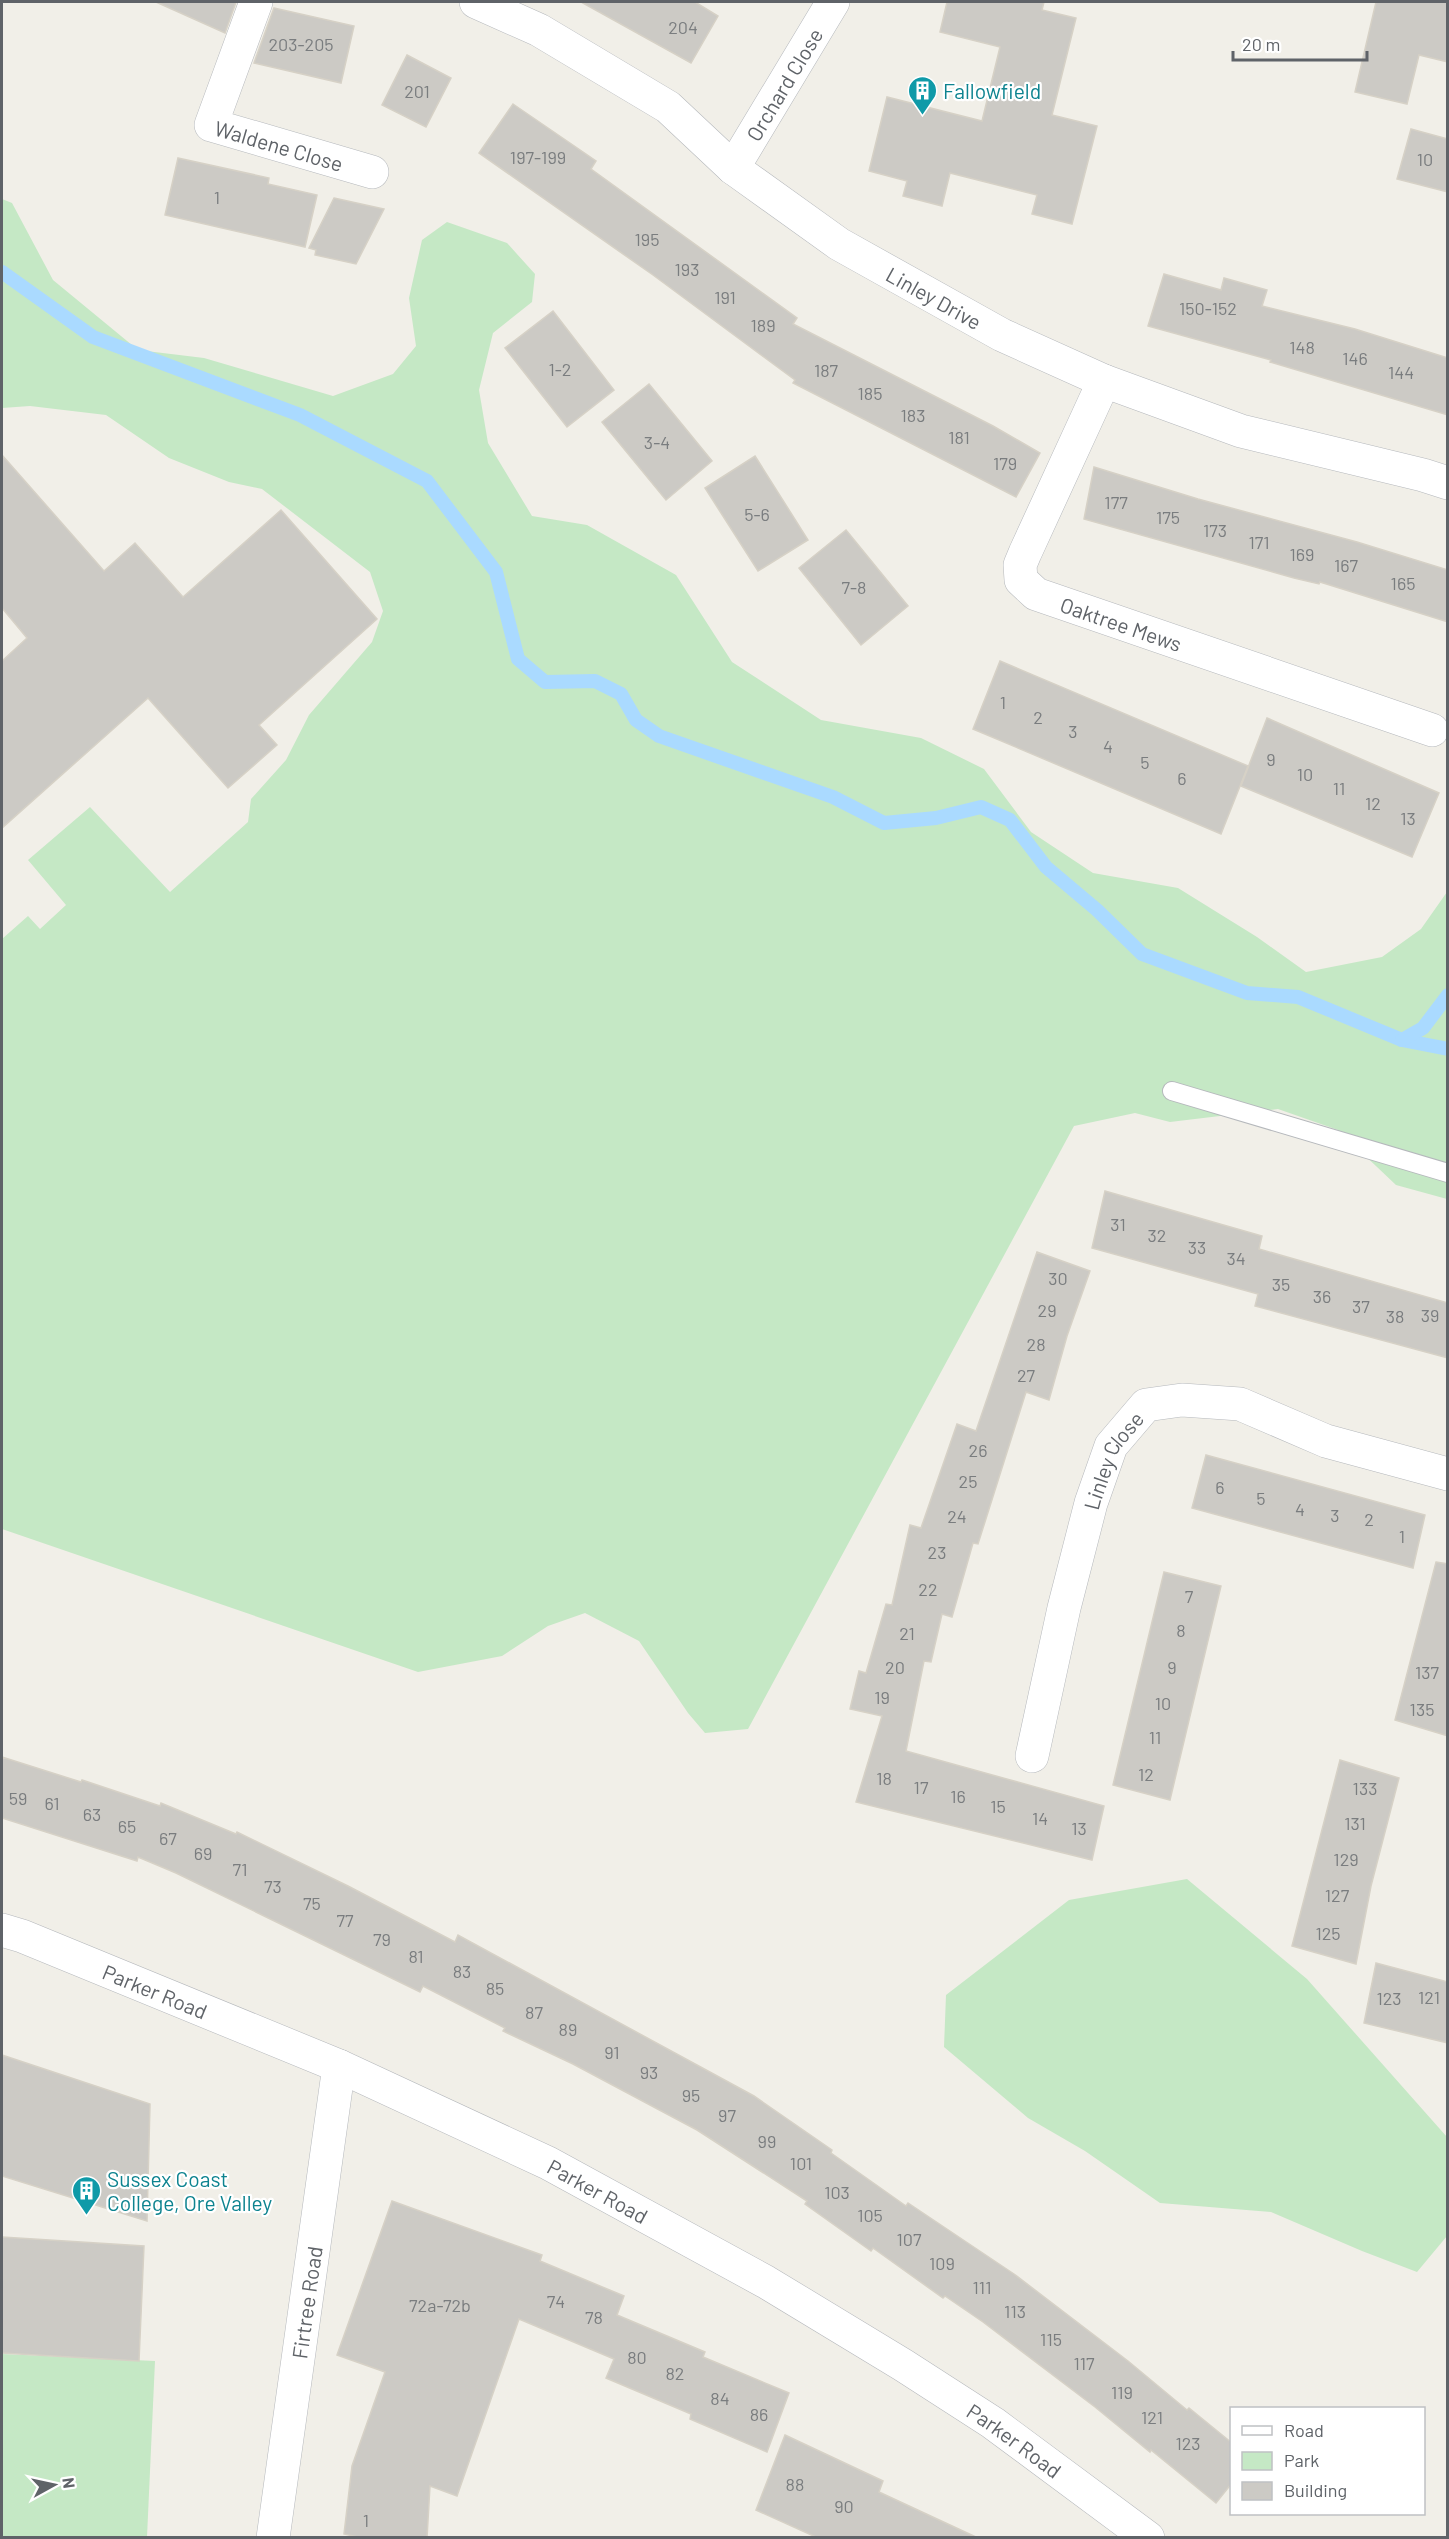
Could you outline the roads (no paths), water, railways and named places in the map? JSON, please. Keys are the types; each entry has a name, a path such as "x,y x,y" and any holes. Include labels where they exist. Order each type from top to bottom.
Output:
{"street":[{"name":"Waldene Close","path":"256,2 211,125 372,172"},
{"name":"Linley Drive","path":"476,2 539,30 668,107 733,168 838,244 1002,335 1104,381 1241,431 1448,483"},
{"name":"Orchard Close","path":"733,168 833,2"},
{"name":"Oaktree Mews","path":"1104,381 1025,553 1020,565 1021,580 1036,594 1432,730"},
{"name":"Linley Close","path":"1032,1756 1064,1608 1091,1503 1112,1446 1146,1405 1182,1400 1240,1404 1326,1441 1448,1474"},
{"name":"Parker Road","path":"2,1930 22,1936 339,2067 549,2163 766,2282 903,2365 993,2423 1148,2538"},
{"name":"Firtree Road","path":"273,2538 339,2067"}],"lane":[{"path":"1172,1091 1448,1173"}],"waterway":[{"path":"2,272 93,337 300,415 427,481 496,572 518,659 545,682 595,681 621,694 636,720 659,736 833,797 884,823 936,818 981,807 1010,820 1046,867 1097,910 1142,954 1247,993 1298,997 1402,1040 1448,1049"},
{"path":"1402,1040 1423,1028 1448,995"}],"place":[{"name":"Fallowfield","path":"922,116"},
{"name":"Sussex Coast College, Ore Valley","path":"86,2216"}]}
